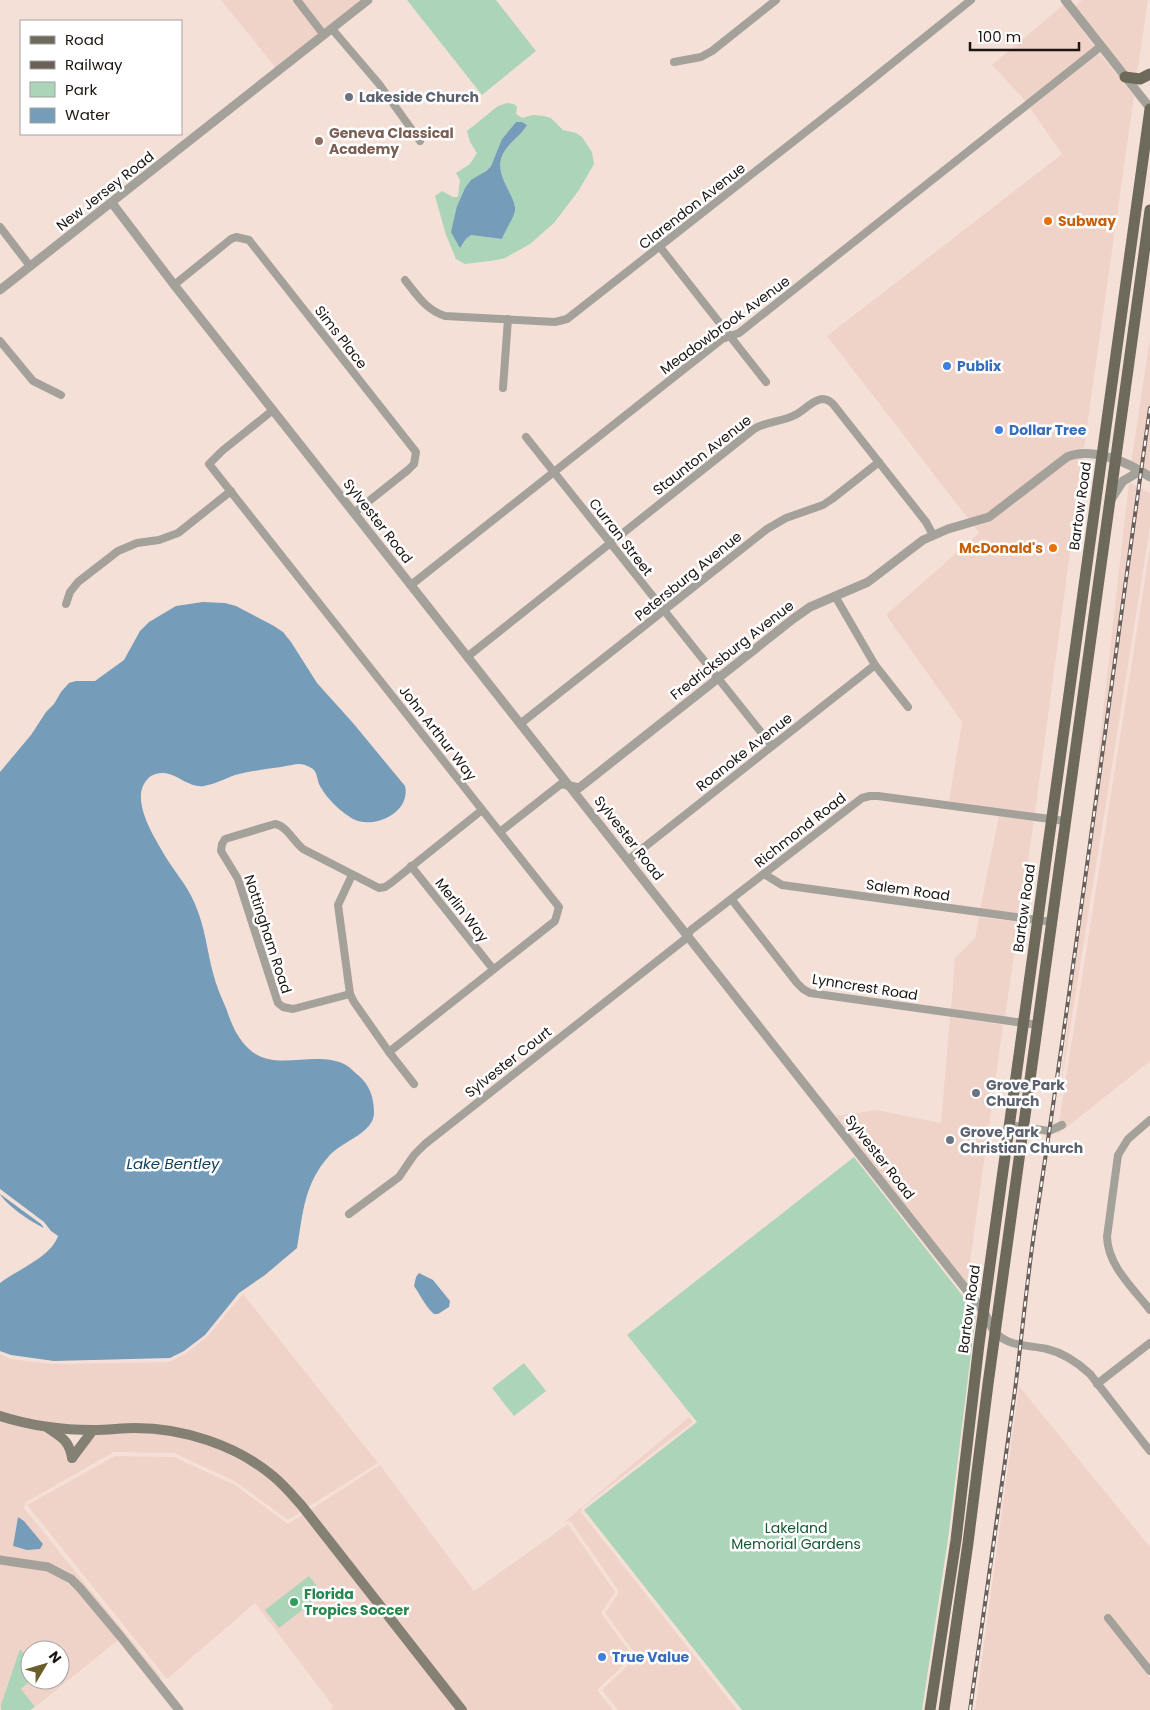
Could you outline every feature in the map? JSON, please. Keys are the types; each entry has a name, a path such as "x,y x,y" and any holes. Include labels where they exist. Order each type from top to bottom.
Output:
{"main road":[{"path":"1125,77 1140,79 1150,74"},
{"name":"Bartow Road","path":"930,1710 956,1540 979,1344 1150,109"},
{"name":"Bartow Road","path":"944,1710 1150,210"},
{"path":"1121,316 1126,327 1124,364 1128,371"},
{"path":"0,1416 25,1424 47,1428 93,1430 135,1428 185,1433 214,1442 235,1452 272,1475 305,1511 462,1710"},
{"path":"47,1428 65,1440 70,1447 72,1458 93,1430"}],"street":[{"path":"297,0 379,84 420,141"},
{"name":"New Jersey Road","path":"0,290 368,0"},
{"path":"674,62 701,57 712,51 776,0"},
{"name":"Clarendon Avenue","path":"406,280 425,305 434,312 445,316 555,322 567,319 971,0"},
{"path":"1070,2 1100,47 1150,109"},
{"name":"Meadowbrook Avenue","path":"411,585 722,339 731,337 747,327 1100,47"},
{"name":"Sylvester Road","path":"112,203 174,285 984,1312 996,1333"},
{"path":"0,227 30,266"},
{"name":"Sims Place","path":"174,285 236,237 249,240 280,278 416,452 414,464 408,470 354,513"},
{"path":"660,247 766,382"},
{"path":"503,388 508,320"},
{"path":"0,341 33,381 60,395"},
{"name":"Staunton Avenue","path":"467,656 754,429 768,422 792,416 815,401 822,399 828,400 833,404 926,522 933,535"},
{"name":"John Arthur Way","path":"273,410 222,451 209,464 559,908 556,921 389,1052"},
{"name":"Curran Street","path":"526,436 772,746"},
{"name":"Fredricksburg Avenue","path":"570,786 579,788 793,618 810,607 868,582 933,535 988,517 1074,453 1086,452 1102,455 1140,471 1150,478"},
{"name":"Petersburg Avenue","path":"520,724 776,522 822,505 879,462"},
{"path":"1110,501 1123,481 1140,471"},
{"path":"66,604 70,592 78,582 118,551 137,543 168,538 178,533 231,492"},
{"path":"835,596 876,665 908,707"},
{"name":"Roanoke Avenue","path":"628,860 876,665"},
{"path":"500,832 561,784 570,786"},
{"name":"Richmond Road","path":"688,935 691,930 862,798 870,796 1065,822"},
{"name":"Nottingham Road","path":"350,994 293,1009 283,1007 278,1003 238,879 221,851 225,839 275,824 281,825 303,849 379,888 391,883 482,810"},
{"name":"Merlin Way","path":"411,866 493,970"},
{"name":"Salem Road","path":"764,874 782,885 1052,922"},
{"path":"352,875 338,905 350,994 389,1052 414,1084"},
{"name":"Lynncrest Road","path":"732,900 796,983 810,993 1038,1025"},
{"name":"Sylvester Court","path":"349,1214 399,1177 414,1155 425,1144 688,935"},
{"path":"1150,1120 1128,1139 1118,1155 1107,1237 1107,1248 1117,1268 1150,1310"},
{"path":"1010,1126 1049,1131 1062,1125"},
{"path":"996,1333 1002,1340 1048,1349 1071,1358 1090,1374 1150,1451"},
{"path":"1097,1384 1150,1343"},
{"path":"0,1560 48,1567 71,1579 121,1637 179,1710"},
{"path":"1108,1618 1150,1671"}],"shaded area":[{"path":"221,0 291,0 319,34 276,68"},
{"path":"302,0 362,0 325,29"},
{"path":"1082,0 1148,0 1137,75 1127,73 1075,6"},
{"path":"1063,5 1095,47 1026,102 992,65"},
{"path":"1099,53 1134,96 1084,448 1065,454 987,514 969,520 827,336 1062,154 1030,108"},
{"path":"1150,338 1150,472 1142,466 1131,463"},
{"path":"1083,456 1035,813 949,801 962,722 886,615 979,533 974,526 991,520 1069,460"},
{"path":"1129,482 1150,493 1150,527 1060,1092"},
{"path":"1150,548 1150,1061 1057,1135"},
{"path":"999,816 1034,821 1020,914 980,909"},
{"path":"979,917 1019,922 1005,1017 951,1009 955,958 975,938"},
{"path":"950,1017 1003,1025 967,1284 836,1116 877,1110 941,1123"},
{"path":"243,1294 378,1463 308,1507 215,1439 92,1425 46,1423 0,1412 0,1354 10,1359 54,1364 169,1362 185,1354 207,1337"},
{"path":"1019,1386 1150,1547 1150,1664 1132,1641 1125,1646 1150,1678 1150,1710 975,1710"},
{"path":"689,1417 693,1422 582,1508 581,1512 737,1710 618,1710 602,1690 635,1659 636,1655 605,1613 618,1594 618,1590 571,1522 567,1521 562,1524"},
{"path":"0,1420 23,1428 45,1431 62,1443 66,1459 72,1463 95,1434 135,1432 184,1437 212,1446 251,1466 269,1478 301,1512 288,1520 236,1482 174,1453 114,1452 26,1502 24,1508 161,1677 159,1678 74,1576 49,1563 0,1556","holes":["18,1517 33,1532 13,1546"]},
{"path":"115,1456 174,1457 235,1485 288,1524 380,1465 474,1591 568,1524 615,1592 601,1613 633,1656 597,1690 613,1710 331,1710 333,1706 255,1603 167,1679 27,1505"},
{"path":"0,1564 47,1571 60,1577 76,1591 118,1640 70,1679 70,1640 20,1640 20,1649 0,1710"},
{"path":"22,1690 56,1690 35,1707"}],"green space":[{"path":"407,0 496,0 536,51 482,95"},
{"path":"507,103 514,104 517,107 516,114 522,118 533,115 544,116 551,118 563,130 576,133 582,137 592,152 594,164 579,190 554,223 530,244 505,258 465,264 456,259 446,235 435,196 442,191 453,197 458,197 460,180 456,173 470,164 477,153 470,142 467,131 498,106","holes":["516,122 522,122 527,125 506,149 500,166 501,174 515,206 513,218 502,239 471,235 462,246 457,206 465,188 491,166 502,139"]},
{"name":"Lakeland Memorial Gardens","path":"854,1157 976,1313 948,1539 922,1710 742,1710 584,1510 697,1422 627,1335"},
{"path":"524,1363 546,1391 514,1416 492,1388"},
{"name":"Florida Tropics Soccer","path":"309,1576 323,1594 279,1628 265,1610"},
{"path":"20,1649 20,1690 35,1707 30,1710 1,1710"}],"water":[{"path":"516,122 522,122 527,125 506,149 500,166 501,174 515,206 513,218 502,239 471,235 460,248 451,232 457,206 465,188 471,180 491,166 502,139"},
{"name":"Lake Bentley","path":"203,602 225,603 236,606 283,632 317,683 405,786 405,795 397,811 381,820 371,822 353,819 339,809 323,791 313,769 302,764 252,771 204,786 190,784 173,775 157,774 151,776 144,783 141,792 143,812 147,822 165,856 195,904 204,930 216,982 232,1025 241,1040 259,1056 270,1060 320,1059 332,1060 346,1065 368,1087 373,1102 373,1120 363,1131 329,1156 314,1177 303,1211 297,1248 265,1275 239,1293 205,1335 184,1351 170,1358 54,1361 11,1355 0,1351 0,1283 41,1257 54,1244 58,1236 44,1222 0,1189 0,772 31,735 69,683 95,681 124,660 140,631 149,622 176,606"},
{"path":"0,1194 41,1224 44,1228 19,1213"},
{"path":"419,1273 433,1280 450,1301 449,1307 438,1314 434,1314 431,1311 414,1286"},
{"path":"18,1517 24,1521 43,1544 40,1549 27,1550 13,1546"}],"railway":[{"path":"970,1710 999,1510 1032,1246 1150,408"}],"place":[{"name":"Lakeside Church","path":"349,97"},
{"name":"Geneva Classical Academy","path":"319,141"},
{"name":"Subway","path":"1048,221"},
{"name":"Publix","path":"947,366"},
{"name":"Dollar Tree","path":"999,430"},
{"name":"McDonald's","path":"1053,548"},
{"name":"Grove Park Church","path":"976,1093"},
{"name":"Grove Park Christian Church","path":"950,1140"},
{"name":"Florida Tropics Soccer","path":"294,1602"},
{"name":"True Value","path":"602,1657"}]}
